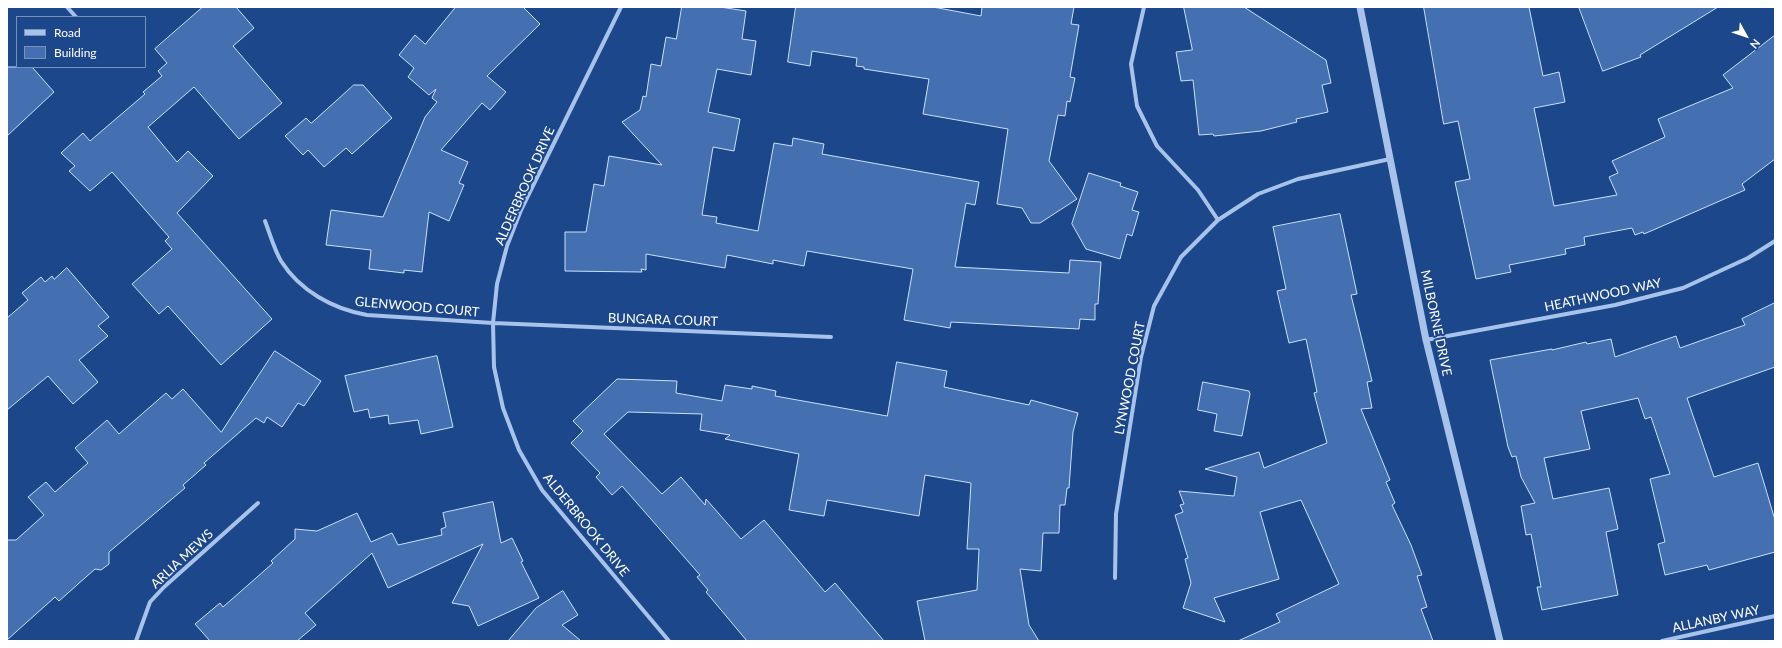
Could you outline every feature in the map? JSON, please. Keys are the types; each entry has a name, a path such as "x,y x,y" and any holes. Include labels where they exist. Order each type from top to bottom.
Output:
{"street":[{"path":"67,7 75,16"},
{"name":"ALDERBROOK DRIVE","path":"621,7 521,210 507,246 497,284 493,324 494,366 503,408 520,450 542,490 669,641"},
{"path":"1144,7 1131,64 1137,106 1157,146 1198,190 1218,220"},
{"name":"MILBORNE DRIVE","path":"1360,7 1426,340 1500,641"},
{"name":"LYNWOOD COURT","path":"1115,578 1116,514 1141,357 1154,306 1181,257 1218,220 1258,194 1298,179 1390,159"},
{"name":"GLENWOOD COURT","path":"265,221 281,260 291,273 308,290 334,306 350,312 367,315 493,324"},
{"name":"HEATHWOOD WAY","path":"1426,340 1615,305 1683,288 1748,258 1775,241"},
{"name":"BUNGARA COURT","path":"493,324 831,337"},
{"name":"ARLIA MEWS","path":"136,641 150,602 164,587 258,503"},
{"name":"ALLANBY WAY","path":"1662,641 1775,616"}],"building":[{"path":"203,7 236,7 254,28 233,46 282,103 239,139 194,87 148,127 177,162 188,151 213,176 177,213 272,319 221,365 168,306 159,314 132,284 172,249 165,241 169,237 112,172 90,191 69,171 75,166 61,153 83,133 90,141 145,94 143,92 162,76 158,71 167,63 155,49"},
{"path":"456,7 523,7 540,24 487,76 506,92 490,110 482,103 441,150 468,162 459,183 464,185 449,221 429,212 422,272 404,270 404,273 369,269 371,250 326,245 331,210 383,217 425,117 437,102 432,98 436,89 429,95 408,77 414,68 399,55 415,35 425,44"},
{"path":"682,7 720,7 746,11 742,39 756,41 751,75 717,69 708,112 740,119 734,151 713,147 702,215 717,217 716,223 758,231 774,143 792,146 793,138 824,144 822,154 979,182 975,205 966,203 955,267 1069,273 1070,260 1101,262 1098,304 1095,304 1095,320 1080,319 1079,329 951,322 950,328 904,320 913,269 807,251 804,266 773,260 773,264 727,255 725,268 646,254 646,270 641,269 642,272 565,271 565,232 586,232 594,184 604,186 609,156 662,165 622,122 640,110 643,96 646,97 651,64 661,66 666,37 676,39"},
{"path":"796,7 933,7 981,16 982,7 1074,7 1071,24 1079,25 1070,77 1075,78 1070,102 1067,101 1065,116 1058,115 1049,161 1077,199 1040,223 1031,223 1022,208 997,204 1008,129 923,114 929,79 864,69 864,67 856,66 857,58 812,51 810,66 788,62"},
{"path":"1184,7 1244,7 1326,60 1331,83 1322,85 1328,112 1296,119 1297,122 1261,131 1214,136 1213,134 1199,135 1193,80 1181,81 1176,52 1192,50"},
{"path":"1424,7 1529,7 1543,76 1559,72 1565,102 1534,108 1554,206 1617,195 1609,177 1618,173 1612,161 1665,137 1658,119 1733,88 1723,75 1775,35 1775,159 1742,184 1745,190 1644,234 1643,232 1635,235 1632,228 1584,237 1585,245 1565,249 1566,254 1509,265 1511,272 1476,279 1455,182 1470,179 1458,121 1444,124"},
{"path":"1579,7 1718,7 1640,55 1641,57 1603,71"},
{"path":"7,67 33,68 54,92 7,136"},
{"path":"354,85 363,85 392,118 352,154 346,148 324,167 308,150 303,155 285,136 306,118 311,123"},
{"path":"1089,173 1121,183 1120,186 1138,192 1132,210 1139,212 1132,236 1127,234 1120,259 1086,249 1072,224"},
{"path":"1340,214 1357,294 1351,295 1372,381 1367,382 1372,408 1361,409 1390,480 1386,482 1395,503 1392,505 1411,545 1422,575 1417,576 1427,607 1421,609 1433,641 1238,641 1280,622 1276,614 1339,584 1301,500 1260,512 1279,579 1214,598 1225,622 1183,608 1191,583 1185,559 1188,558 1175,515 1183,512 1180,505 1184,504 1179,491 1234,496 1237,477 1205,469 1259,452 1264,468 1327,443 1314,393 1317,392 1306,339 1289,343 1277,291 1286,289 1273,227"},
{"path":"67,268 109,317 98,326 108,336 79,360 98,382 73,404 48,376 7,410 7,318 28,300 22,293 41,277 45,282 52,276 54,279"},
{"path":"1775,303 1775,367 1687,398 1714,477 1758,463 1775,520 1775,552 1709,570 1707,565 1665,575 1658,544 1665,542 1650,479 1670,474 1651,417 1645,419 1638,398 1581,411 1590,449 1544,458 1553,499 1609,488 1618,529 1606,532 1618,595 1542,610 1537,587 1541,587 1531,534 1526,535 1521,506 1535,503 1521,477 1516,456 1512,457 1508,447 1490,360 1552,350 1586,342 1587,344 1611,339 1615,357 1676,336 1680,348 1745,325 1742,319"},
{"path":"275,351 321,381 304,406 298,403 282,427 267,417 264,423 256,418 204,463 206,465 183,485 185,488 109,552 109,564 101,570 95,569 59,601 55,597 7,640 7,540 16,540 44,515 28,497 46,482 55,492 88,463 75,448 107,420 119,434 166,393 172,399 183,389 221,432"},
{"path":"437,356 453,427 421,434 418,420 389,424 388,415 370,418 368,409 354,412 345,376"},
{"path":"897,362 947,371 944,387 1029,405 1031,400 1078,413 1073,432 1069,488 1067,488 1065,505 1060,505 1059,533 1043,533 1041,571 1020,569 1029,625 1039,641 925,641 917,601 977,590 979,549 967,549 971,483 925,475 919,516 827,500 824,516 789,510 799,454 725,439 730,435 700,430 702,414 628,412 604,434 662,494 681,477 705,505 706,499 741,539 764,520 825,592 835,583 884,641 747,641 706,592 708,590 697,577 700,575 622,486 612,495 596,477 600,473 571,443 583,431 573,421 617,379 677,381 676,393 722,401 725,385 752,389 752,386 776,391 775,396 887,416"},
{"path":"1203,382 1249,391 1250,394 1242,436 1214,431 1217,414 1198,410"},
{"path":"493,502 501,543 512,538 523,561 521,562 539,598 478,626 469,606 452,603 483,544 388,588 372,553 305,613 316,625 297,641 210,641 195,624 220,603 223,607 273,563 271,561 295,539 295,529 317,531 357,513 371,542 392,533 398,545 442,535 441,529 446,527 443,513"},
{"path":"563,591 578,615 562,625 581,641 508,641 536,608"}]}
